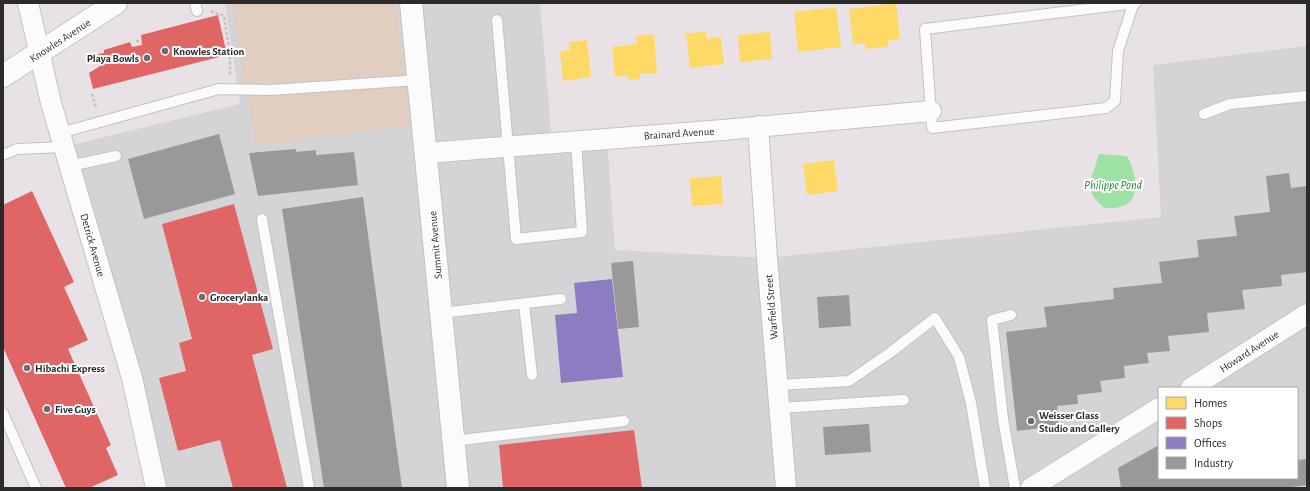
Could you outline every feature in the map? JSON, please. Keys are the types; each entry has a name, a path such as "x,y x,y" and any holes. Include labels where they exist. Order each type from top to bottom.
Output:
{"street":[{"name":"Detrick Avenue","path":"28,3 41,53 48,89 132,378 156,488"},
{"name":"Knowles Avenue","path":"3,76 41,53 116,3"},
{"name":"Summit Avenue","path":"411,3 458,488"},
{"name":"Brainard Avenue","path":"426,153 758,126 931,110"},
{"name":"Warfield Street","path":"758,126 786,488"},
{"name":"Howard Avenue","path":"1193,387 1307,314"},
{"path":"1031,488 1158,409"}],"lane":[{"path":"1134,4 1118,51 1115,101 1106,108 932,128 925,29 1134,4"},
{"path":"497,20 516,239 582,232 576,140"},
{"path":"65,149 219,89 271,90 418,80"},
{"path":"1204,114 1230,104 1307,96"},
{"path":"3,155 17,149 65,149 116,156"},
{"path":"262,219 308,488"},
{"path":"441,313 561,299"},
{"path":"524,304 532,375"},
{"path":"1011,315 992,320 1003,419 1015,488"},
{"path":"778,385 849,381 892,352 935,318 959,358 971,403 985,488"},
{"path":"780,408 904,400"},
{"path":"3,412 36,488"},
{"path":"453,441 624,421"}],"path":[{"path":"224,16 230,54 230,66"},
{"path":"136,41 142,42"}],"shaded area":[{"path":"225,3 540,3 552,142 607,139 615,250 767,258 1161,217 1153,65 1307,46 1307,488 156,488 64,147 240,104"},
{"path":"231,3 396,3 411,125 256,146"}],"water":[{"name":"Philippe Pond","path":"1099,154 1127,156 1134,176 1135,193 1131,200 1125,205 1116,208 1104,208 1094,198 1089,186"}],"building: Homes":[{"path":"896,3 900,39 888,41 888,47 866,49 865,43 853,44 849,9"},
{"path":"836,7 841,47 798,52 794,12"},
{"path":"706,31 707,39 721,37 724,64 690,68 686,34"},
{"path":"770,32 772,59 740,62 738,35"},
{"path":"654,34 657,73 640,74 640,79 629,80 628,76 615,77 612,47 637,44 636,36"},
{"path":"587,40 591,77 563,81 560,52 570,50 569,42"},
{"path":"834,160 838,191 807,195 803,164"},
{"path":"721,176 723,204 692,206 690,178"}],"building: Shops":[{"name":"Knowles Station","path":"218,15 227,55 93,89 89,73 100,66 98,54 104,53 104,50 130,42 132,47 142,45 141,35"},
{"path":"32,191 74,282 64,287 88,340 68,349 111,445 106,448 118,475 89,488 66,488 3,347 3,205"},
{"path":"234,204 273,349 252,355 287,488 233,488 220,440 178,451 159,378 186,371 179,343 192,339 162,224"},
{"path":"634,430 642,488 503,488 499,445"}],"building: Offices":[{"path":"612,279 623,377 561,383 555,315 577,313 574,283"}],"building: Industry":[{"path":"219,134 235,194 144,219 128,159"},
{"path":"296,149 296,152 316,150 316,155 354,152 358,185 258,196 249,153"},
{"path":"1289,173 1291,188 1307,186 1307,272 1281,275 1282,286 1242,290 1245,309 1207,313 1209,332 1168,336 1170,351 1147,353 1149,363 1124,366 1125,378 1100,381 1102,392 1077,395 1078,404 1057,406 1059,426 1017,431 1006,332 1047,327 1044,307 1114,299 1113,288 1162,283 1159,262 1199,257 1197,240 1237,236 1234,216 1270,212 1266,176"},
{"path":"363,197 402,488 324,488 282,209"},
{"path":"633,261 639,327 618,329 611,263"},
{"path":"849,295 851,326 819,328 817,297"},
{"path":"869,424 871,452 825,455 823,427"},
{"path":"1158,446 1158,479 1298,479 1298,460 1307,459 1307,485 1284,488 1121,488 1118,468"}],"place":[{"name":"Knowles Station","path":"165,51"},
{"name":"Playa Bowls","path":"147,58"},
{"name":"Grocerylanka","path":"202,297"},
{"name":"Hibachi Express","path":"27,368"},
{"name":"Five Guys","path":"47,409"},
{"name":"Weisser Glass Studio and Gallery","path":"1031,421"}]}
